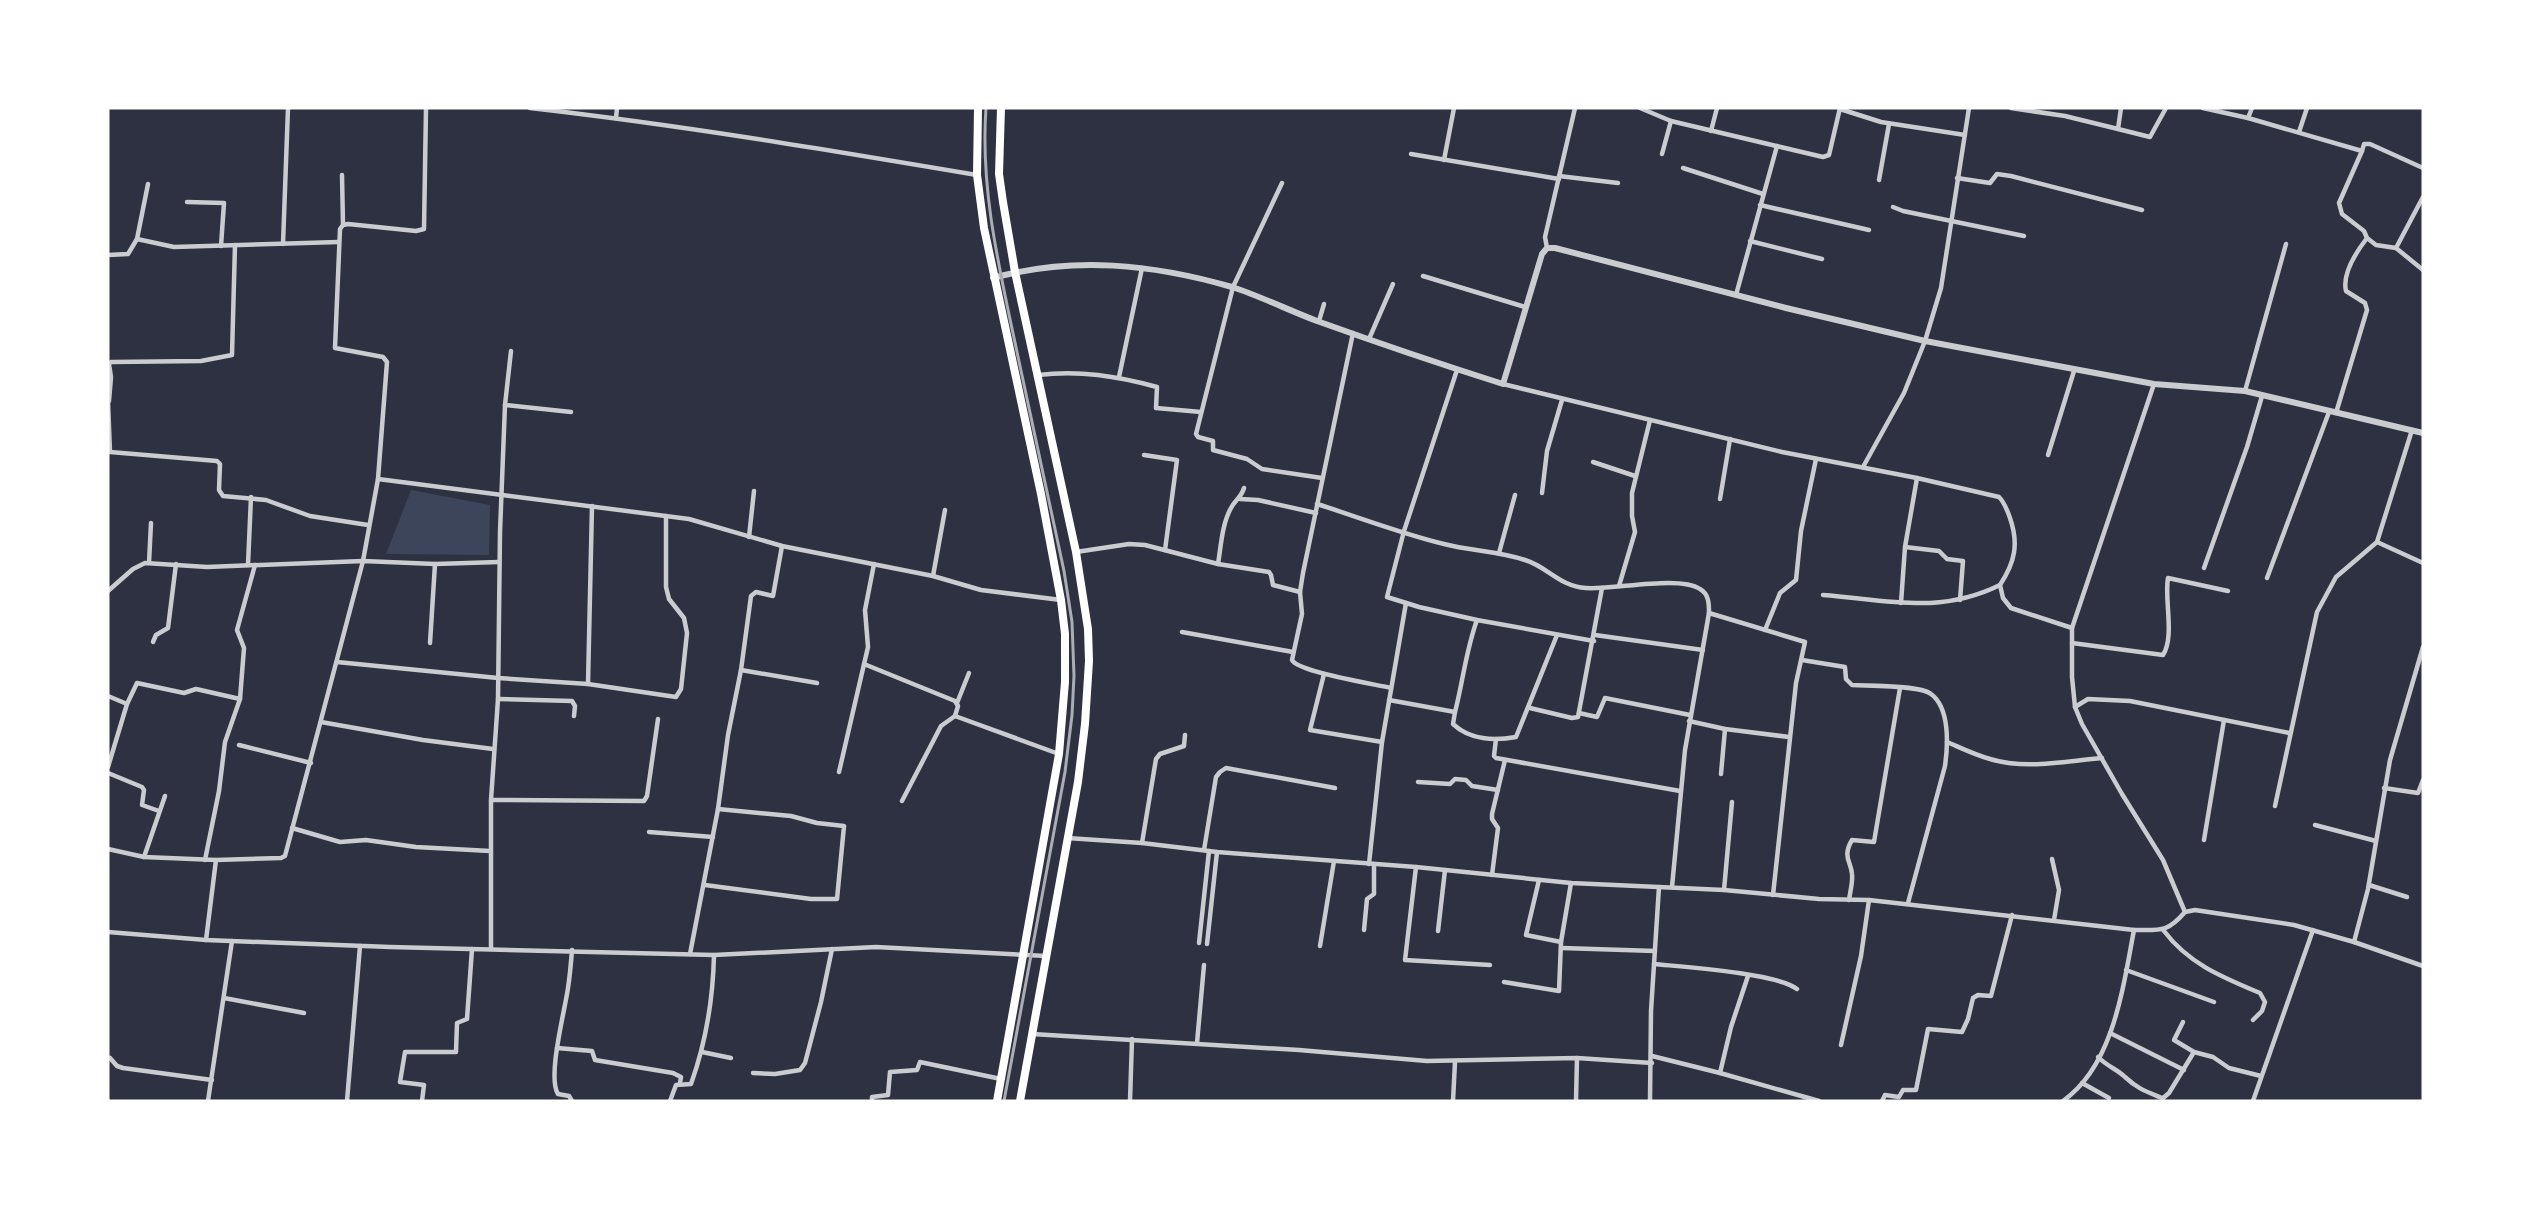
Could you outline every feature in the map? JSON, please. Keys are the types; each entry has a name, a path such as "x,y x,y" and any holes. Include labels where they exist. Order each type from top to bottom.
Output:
{"main road":[{"path":"978,108 977,175 993,278 1041,494 1061,600 1065,634 1065,682 1059,753 997,1101"},
{"path":"1001,108 999,174 1015,272 1076,552 1088,629 1089,662 1082,753 1020,1101"}],"street":[{"path":"283,244 288,108"},
{"path":"343,225 416,231 424,229 426,108"},
{"path":"530,108 783,142 977,175"},
{"path":"616,118 617,108"},
{"path":"1444,160 1454,108"},
{"path":"1547,248 1545,237 1575,108"},
{"path":"1640,108 1671,121 1819,156 1829,155 1840,109 1889,124 1965,135"},
{"path":"1711,131 1717,108"},
{"path":"1863,467 1905,393 1925,341 1941,288 1969,108"},
{"path":"2011,108 2150,137 2166,108"},
{"path":"2118,129 2121,108"},
{"path":"2203,108 2300,132 2362,151"},
{"path":"2248,118 2252,108"},
{"path":"2300,132 2307,108"},
{"path":"1662,154 1671,121"},
{"path":"1879,180 1889,124"},
{"path":"2423,168 2370,144 2364,144 2339,203 2342,214 2364,231 2367,238 2376,245 2396,248 2423,270"},
{"path":"1736,295 1777,146"},
{"path":"1411,154 1559,178 1618,183"},
{"path":"1683,168 1763,194"},
{"path":"1958,178 1990,183 1997,174 2011,176 2142,210"},
{"path":"108,849 144,856 205,860 281,858 286,853 363,561 378,478 387,362 383,357 335,348 339,242 343,225 342,176"},
{"path":"1282,183 1233,287 1196,436 1213,441 1213,450 1247,459 1263,469 1322,478"},
{"path":"108,255 128,254 137,239 148,184"},
{"path":"2396,248 2423,196"},
{"path":"187,202 224,203 221,246"},
{"path":"1760,205 1869,230"},
{"path":"1893,207 2024,236"},
{"path":"2267,578 2332,412 2367,310 2365,303 2346,291 2345,284 2356,254 2367,238"},
{"path":"137,239 174,246 339,242"},
{"path":"1750,241 1822,259"},
{"path":"2245,392 2286,244"},
{"path":"235,245 232,356 201,361 111,362 108,364 111,377 108,401 110,452 217,461 220,464 218,484 220,494 266,500 310,516 368,525"},
{"path":"1547,248 1555,248 1925,341 2074,371 2154,384 2245,392 2423,433"},
{"path":"1503,384 1542,254 1547,248"},
{"path":"993,278 1015,272 1088,263 1142,267 1233,287 1318,321 1457,370 1562,400 1815,459 1993,494 2003,501 2016,543 2011,566 2001,585 2003,598 2011,608 2072,628"},
{"path":"1119,377 1142,267"},
{"path":"1423,276 1525,308"},
{"path":"1369,339 1393,285"},
{"path":"1318,321 1324,304"},
{"path":"1353,333 1300,592 1302,614 1292,660 1295,665 1324,674 1390,688"},
{"path":"491,949 491,800 498,699 499,562 506,405 511,351"},
{"path":"1457,370 1404,531 1387,597 1477,620 1557,635 1703,650"},
{"path":"2048,455 2074,371"},
{"path":"1038,375 1070,373 1119,377 1157,387 1156,408 1201,412"},
{"path":"2154,384 2072,628 2075,707 2096,751 2163,860 2185,912"},
{"path":"2204,568 2247,447 2262,396"},
{"path":"1542,493 1546,476 1547,452 1562,400"},
{"path":"506,405 572,412"},
{"path":"1619,586 1635,532 1631,506 1635,476 1650,420"},
{"path":"2275,806 2289,733 2319,605 2336,577 2377,542 2412,430"},
{"path":"1720,499 1730,440"},
{"path":"1144,455 1177,460 1165,550"},
{"path":"1765,630 1780,593 1796,580 1801,531 1815,459"},
{"path":"1593,462 1635,476"},
{"path":"378,478 706,522 782,546 933,576 981,590 1061,600"},
{"path":"1901,603 1905,547 1917,478"},
{"path":"1218,564 1228,517 1232,506 1240,499 1244,488"},
{"path":"748,537 754,490"},
{"path":"1498,553 1515,495"},
{"path":"205,860 219,791 225,742 240,699 241,662 244,648 237,630 251,565 251,497"},
{"path":"1240,499 1258,500 1316,513"},
{"path":"1317,504 1443,544 1498,553 1531,562 1556,579 1572,585 1602,588 1691,585 1701,589 1709,599 1709,613 1689,721 1680,791 1672,887"},
{"path":"588,684 592,506"},
{"path":"933,576 945,510"},
{"path":"337,662 498,678 588,684 673,697 680,694 687,633 686,622 669,599 666,587 666,516"},
{"path":"149,563 151,523"},
{"path":"2377,542 2423,563"},
{"path":"1076,552 1129,544 1165,550 1218,564 1269,572 1273,585 1300,592"},
{"path":"690,954 705,885 748,615 753,593 773,596 782,546"},
{"path":"1905,547 1939,551 1947,559 1963,561 1960,600"},
{"path":"108,591 133,569 149,563 207,567 363,561 435,564 499,562"},
{"path":"153,642 156,635 168,628 176,564"},
{"path":"430,643 435,564"},
{"path":"839,772 868,647 865,610 874,564"},
{"path":"2072,643 2163,655 2166,651 2168,622 2168,578 2228,591"},
{"path":"1823,595 1929,605 1978,596 2001,585"},
{"path":"1530,708 1577,718 1602,588"},
{"path":"1364,930 1367,899 1374,894 1375,890 1371,864 1382,742 1406,603"},
{"path":"1709,613 1805,642 1796,683 1789,737 1773,894"},
{"path":"1477,620 1467,648 1465,673 1452,721 1455,727 1473,736 1496,739 1516,737 1530,708 1557,635"},
{"path":"1182,632 1293,652"},
{"path":"2354,942 2369,885 2384,788 2406,699 2423,647"},
{"path":"1802,660 1845,667 1846,679 1851,685 1924,690 1939,702 1947,742 1945,766 1908,903"},
{"path":"864,664 957,703"},
{"path":"741,670 817,683"},
{"path":"902,801 941,726 955,716 957,703 969,673"},
{"path":"1324,674 1310,730 1382,742"},
{"path":"108,764 127,704 138,682 184,693 196,689 240,699"},
{"path":"1849,900 1852,875 1847,859 1852,840 1874,843 1900,688"},
{"path":"108,696 127,704"},
{"path":"1579,713 1597,717 1605,698 1690,715"},
{"path":"498,699 572,701 575,706 574,716"},
{"path":"2075,707 2088,699 2107,699 2289,733"},
{"path":"1389,700 1455,712"},
{"path":"955,716 1059,753"},
{"path":"491,800 644,801 647,796 658,719"},
{"path":"2204,840 2224,720"},
{"path":"1689,721 1725,729 1789,737"},
{"path":"321,723 493,749"},
{"path":"1721,774 1725,729"},
{"path":"1142,843 1156,759 1160,754 1184,746 1185,735"},
{"path":"1496,739 1494,758 1680,791"},
{"path":"1947,742 1989,759 2016,764 2032,765 2102,758"},
{"path":"239,745 311,762"},
{"path":"1492,875 1498,828 1492,819 1492,814 1505,760"},
{"path":"1199,943 1206,850 1216,777 1222,770 1226,768 1335,788"},
{"path":"108,773 142,787 144,790 142,805 159,812"},
{"path":"1418,782 1450,784 1455,778 1466,780 1472,786 1498,790"},
{"path":"2384,788 2418,793 2423,780"},
{"path":"144,856 165,796"},
{"path":"1724,890 1732,802"},
{"path":"705,885 837,899 844,826 791,816 718,809"},
{"path":"2315,825 2376,841"},
{"path":"292,828 339,842 366,840 416,847 490,851"},
{"path":"649,832 712,837"},
{"path":"1067,838 1416,867 1571,883 1724,890 1908,903 2134,930 2164,931 2185,912 2195,910 2257,918 2313,930 2423,966"},
{"path":"1207,944 1217,852"},
{"path":"2052,859 2059,890 2054,920"},
{"path":"206,940 216,860"},
{"path":"1320,946 1334,861"},
{"path":"1416,867 1405,960 1490,965"},
{"path":"1438,931 1445,870"},
{"path":"1539,880 1526,935 1561,942"},
{"path":"1504,982 1559,991 1561,942 1571,883"},
{"path":"2369,885 2407,897"},
{"path":"1650,1101 1651,1011 1659,887"},
{"path":"1841,1045 1861,956 1869,900"},
{"path":"1882,1101 1886,1095 1899,1097 1903,1090 1916,1090 1928,1029 1962,1032 1973,998 1978,995 1991,996 2012,915"},
{"path":"2063,1101 2082,1083 2110,1033 2119,1006 2134,930"},
{"path":"2253,1101 2313,930"},
{"path":"2164,931 2174,944 2196,964 2260,993 2265,1002 2262,1011 2253,1020"},
{"path":"108,932 206,940 472,949 714,955 876,947 1046,956"},
{"path":"208,1101 232,941"},
{"path":"347,1101 360,946"},
{"path":"1562,948 1654,951"},
{"path":"422,1101 424,1085 400,1082 405,1052 456,1052 457,1023 467,1019 472,949"},
{"path":"753,1073 775,1074 800,1070 805,1063 832,949"},
{"path":"572,950 557,1048 556,1092 569,1096 572,1101"},
{"path":"670,1101 676,1085 691,1084 702,1052 713,993 714,955"},
{"path":"1654,964 1714,969 1785,983 1797,988"},
{"path":"1197,1043 1204,965"},
{"path":"2127,970 2214,1002"},
{"path":"1720,1073 1731,1027 1748,976"},
{"path":"224,998 304,1013"},
{"path":"2183,1022 2174,1040 2229,1068 2261,1076"},
{"path":"2110,1033 2184,1070"},
{"path":"1032,1034 1197,1043 1455,1062 1577,1058 1652,1063"},
{"path":"1130,1101 1132,1039"},
{"path":"557,1048 592,1051 595,1060 673,1073 681,1077 680,1083"},
{"path":"702,1052 731,1058"},
{"path":"2098,1057 2108,1067 2125,1076 2135,1087 2161,1100 2169,1093 2194,1052"},
{"path":"1652,1056 1819,1101"},
{"path":"110,1058 117,1066 123,1068 212,1080"},
{"path":"1576,1101 1577,1058"},
{"path":"872,1101 872,1097 888,1095 890,1072 917,1070 920,1062 1001,1079"},
{"path":"1453,1101 1455,1062"},
{"path":"2082,1083 2109,1098"}],"shaded area":[{"path":"411,490 490,505 489,555 386,554"}],"railway":[{"path":"986,108 986,170 993,231 1064,571 1072,622 1074,676 1065,772 1004,1101"}]}
